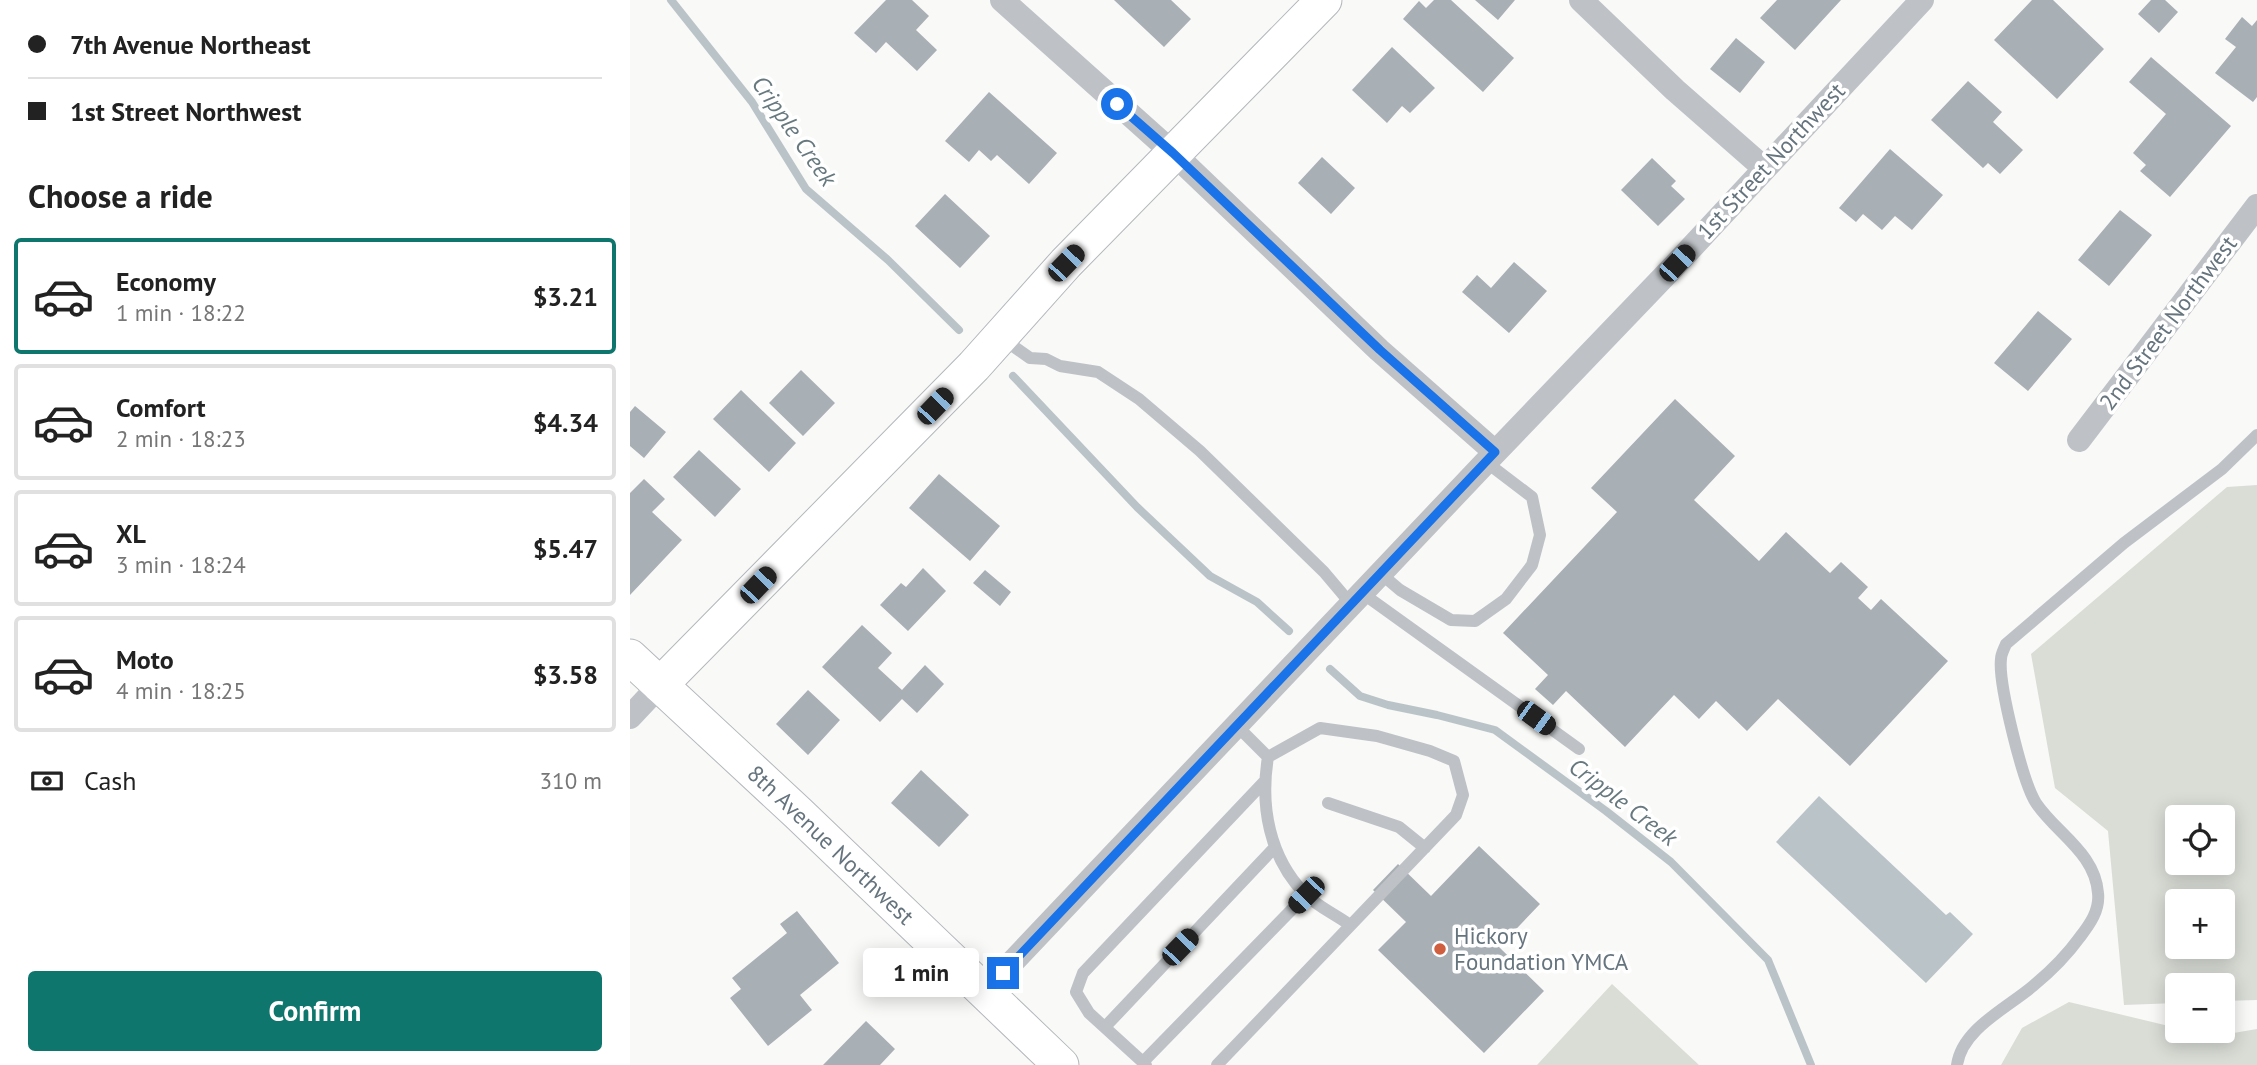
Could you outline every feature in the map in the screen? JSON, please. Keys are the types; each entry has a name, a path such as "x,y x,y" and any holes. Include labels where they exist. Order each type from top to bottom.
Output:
{"street":[{"path":"1002,0 1173,153 1490,457"},
{"path":"630,718 1001,337 1066,263 1324,0"},
{"path":"1581,0 1675,90 1764,168"},
{"name":"1st Street Northwest","path":"985,992 1677,263 1922,0"},
{"name":"2nd Street Northwest","path":"2079,440 2257,206"},
{"name":"8th Avenue Northwest","path":"630,657 1060,1065"}],"lane":[{"path":"1001,337 1030,358 1098,372 1139,399 1200,452 1324,572 1357,598 1579,749"},
{"path":"1957,1065 1967,1040 2033,986 2070,951 2093,919 2099,895 2093,873 2082,851 2060,831 2037,803 2025,782 2003,684 2001,659 2006,644 2124,543 2222,468 2257,435"},
{"path":"1380,573 1400,590 1451,620 1475,621 1506,599 1532,565 1540,535 1532,497 1490,457"},
{"path":"1237,726 1268,757"},
{"path":"1217,1065 1456,815 1463,795 1454,761 1430,751 1377,737 1320,728 1268,757"},
{"path":"1268,757 1264,782 1268,825 1279,861 1306,895 1350,925"},
{"path":"1264,782 1083,973 1076,992 1089,1013 1144,1063 1306,895"},
{"path":"1328,803 1399,827 1425,848"},
{"path":"1105,1027 1275,847"}],"shaded area":[{"path":"2257,485 2257,1000 2235,1001 2235,973 2165,973 2165,1003 2124,1005 2108,831 2055,788 2031,654 2227,487"},
{"path":"1819,796 1946,915 1950,912 1973,934 1926,983 1776,842"},
{"path":"1612,984 1699,1065 1537,1065"},
{"path":"2069,1002 2165,1025 2165,1043 2235,1043 2235,1033 2257,1029 2257,1065 2001,1065 2022,1028"}],"building":[{"path":"886,0 912,0 929,16 916,30 937,50 917,71 886,42 876,53 854,33"},
{"path":"1114,0 1171,0 1191,19 1164,47"},
{"path":"1434,0 1451,0 1514,58 1483,92 1403,19 1419,1 1426,8"},
{"path":"1475,0 1515,0 1498,20"},
{"path":"1777,0 1841,0 1795,50 1760,18"},
{"path":"2032,0 2053,0 2104,49 2057,99 1994,40"},
{"path":"2151,0 2165,0 2178,12 2159,33 2138,14"},
{"path":"2242,17 2252,26 2257,20 2257,97 2253,102 2215,73 2236,47 2225,39"},
{"path":"1736,38 1765,62 1740,93 1710,69"},
{"path":"1392,47 1435,88 1410,113 1402,106 1387,123 1352,90"},
{"path":"2151,57 2231,126 2170,197 2140,171 2146,165 2133,153 2166,114 2129,82"},
{"path":"1968,81 2002,112 1993,122 2023,150 2000,174 1988,163 1983,168 1931,120"},
{"path":"989,92 1057,153 1029,184 997,155 991,161 979,150 969,162 945,141"},
{"path":"1890,149 1943,195 1912,230 1895,216 1882,230 1863,214 1856,222 1839,208"},
{"path":"1322,157 1355,188 1331,214 1298,183"},
{"path":"1652,158 1676,181 1671,186 1685,199 1658,226 1621,190"},
{"path":"945,194 990,236 960,268 915,226"},
{"path":"2120,210 2152,235 2109,286 2078,260"},
{"path":"1514,262 1547,291 1509,333 1462,292 1477,275 1491,288"},
{"path":"2038,311 2072,339 2028,391 1994,363"},
{"path":"801,370 835,403 803,436 769,403"},
{"path":"741,390 796,443 769,472 713,419"},
{"path":"1675,399 1735,456 1694,500 1759,561 1786,532 1830,573 1841,562 1868,587 1858,598 1871,610 1881,599 1948,661 1850,766 1778,699 1747,731 1716,701 1699,719 1674,695 1625,747 1566,691 1553,705 1535,689 1548,675 1503,633 1617,512 1591,488"},
{"path":"635,406 666,432 644,458 630,446 630,412"},
{"path":"699,450 741,489 715,517 673,477"},
{"path":"939,474 1000,526 970,561 909,508"},
{"path":"644,479 665,499 652,512 682,540 630,595 630,493"},
{"path":"923,568 946,591 908,631 880,605 901,583 906,587"},
{"path":"985,570 1011,592 1000,606 973,583"},
{"path":"862,625 892,653 878,668 902,690 925,665 944,684 917,713 902,699 880,722 822,667"},
{"path":"808,690 840,720 808,755 776,724"},
{"path":"921,770 969,815 939,847 891,803"},
{"name":"Hickory Foundation YMCA","path":"1479,846 1540,904 1499,947 1544,991 1484,1053 1378,950 1406,922 1373,890 1398,864 1431,896"},
{"path":"797,911 839,963 800,995 812,1010 768,1046 730,998 741,989 732,978 787,933 780,924"},
{"path":"866,1021 895,1049 880,1065 823,1065"}],"waterway":[{"name":"Cripple Creek","path":"671,0 752,102 806,189 888,260 959,330"},
{"name":"Cripple Creek","path":"1013,376 1137,507 1210,576 1257,602 1289,631"},
{"name":"Cripple Creek","path":"1330,669 1360,696 1495,730 1671,862 1768,960 1811,1065"}],"place":[{"name":"Hickory Foundation YMCA","path":"1440,949"}],"route":[{"path":"1003,973 1495,452 1380,350 1173,153 1117,104"}]}
